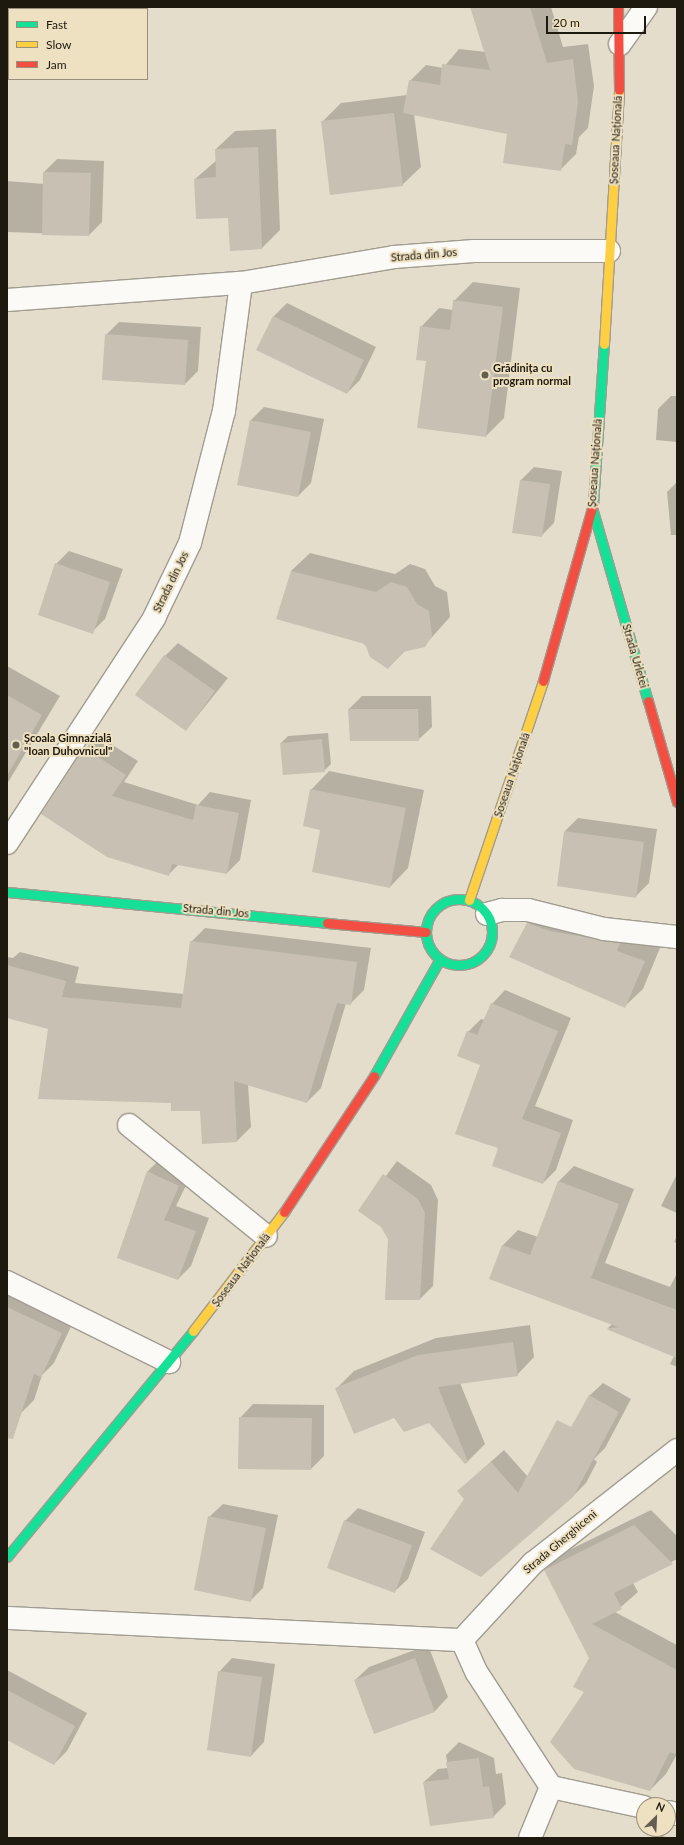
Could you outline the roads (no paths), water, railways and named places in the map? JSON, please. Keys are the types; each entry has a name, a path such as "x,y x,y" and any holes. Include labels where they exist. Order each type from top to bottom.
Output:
{"street":[{"name":"Șoseaua Națională","path":"469,900 550,658 592,510 609,251 620,44 618,7"},
{"path":"620,44 646,7"},
{"name":"Strada din Jos","path":"7,300 241,283 394,257 497,250 609,251"},
{"name":"Strada din Jos","path":"7,843 154,618 190,543 224,411 241,283"},
{"name":"Strada Urletei","path":"592,510 677,802"},
{"name":"Strada din Jos","path":"7,892 426,932"},
{"path":"449,900 469,900 487,914 492,936 482,956 461,965 440,959 427,942 427,922 439,905 449,900"},
{"path":"487,914 502,910 528,910 604,929 677,936"},
{"name":"Șoseaua Națională","path":"7,1557 168,1362 266,1236 381,1066 440,959"},
{"path":"129,1125 266,1236"},
{"path":"7,1282 168,1362"},
{"name":"Strada Gherghiceni","path":"462,1640 533,1563 677,1450"},
{"path":"7,1618 462,1640 476,1673 551,1787 636,1805"},
{"path":"530,1838 551,1787"}],"place":[{"name":"Grădinița cu program normal","path":"485,375"},
{"name":"Școala Gimnazială \"Ioan Duhovnicul\"","path":"16,745"}]}
